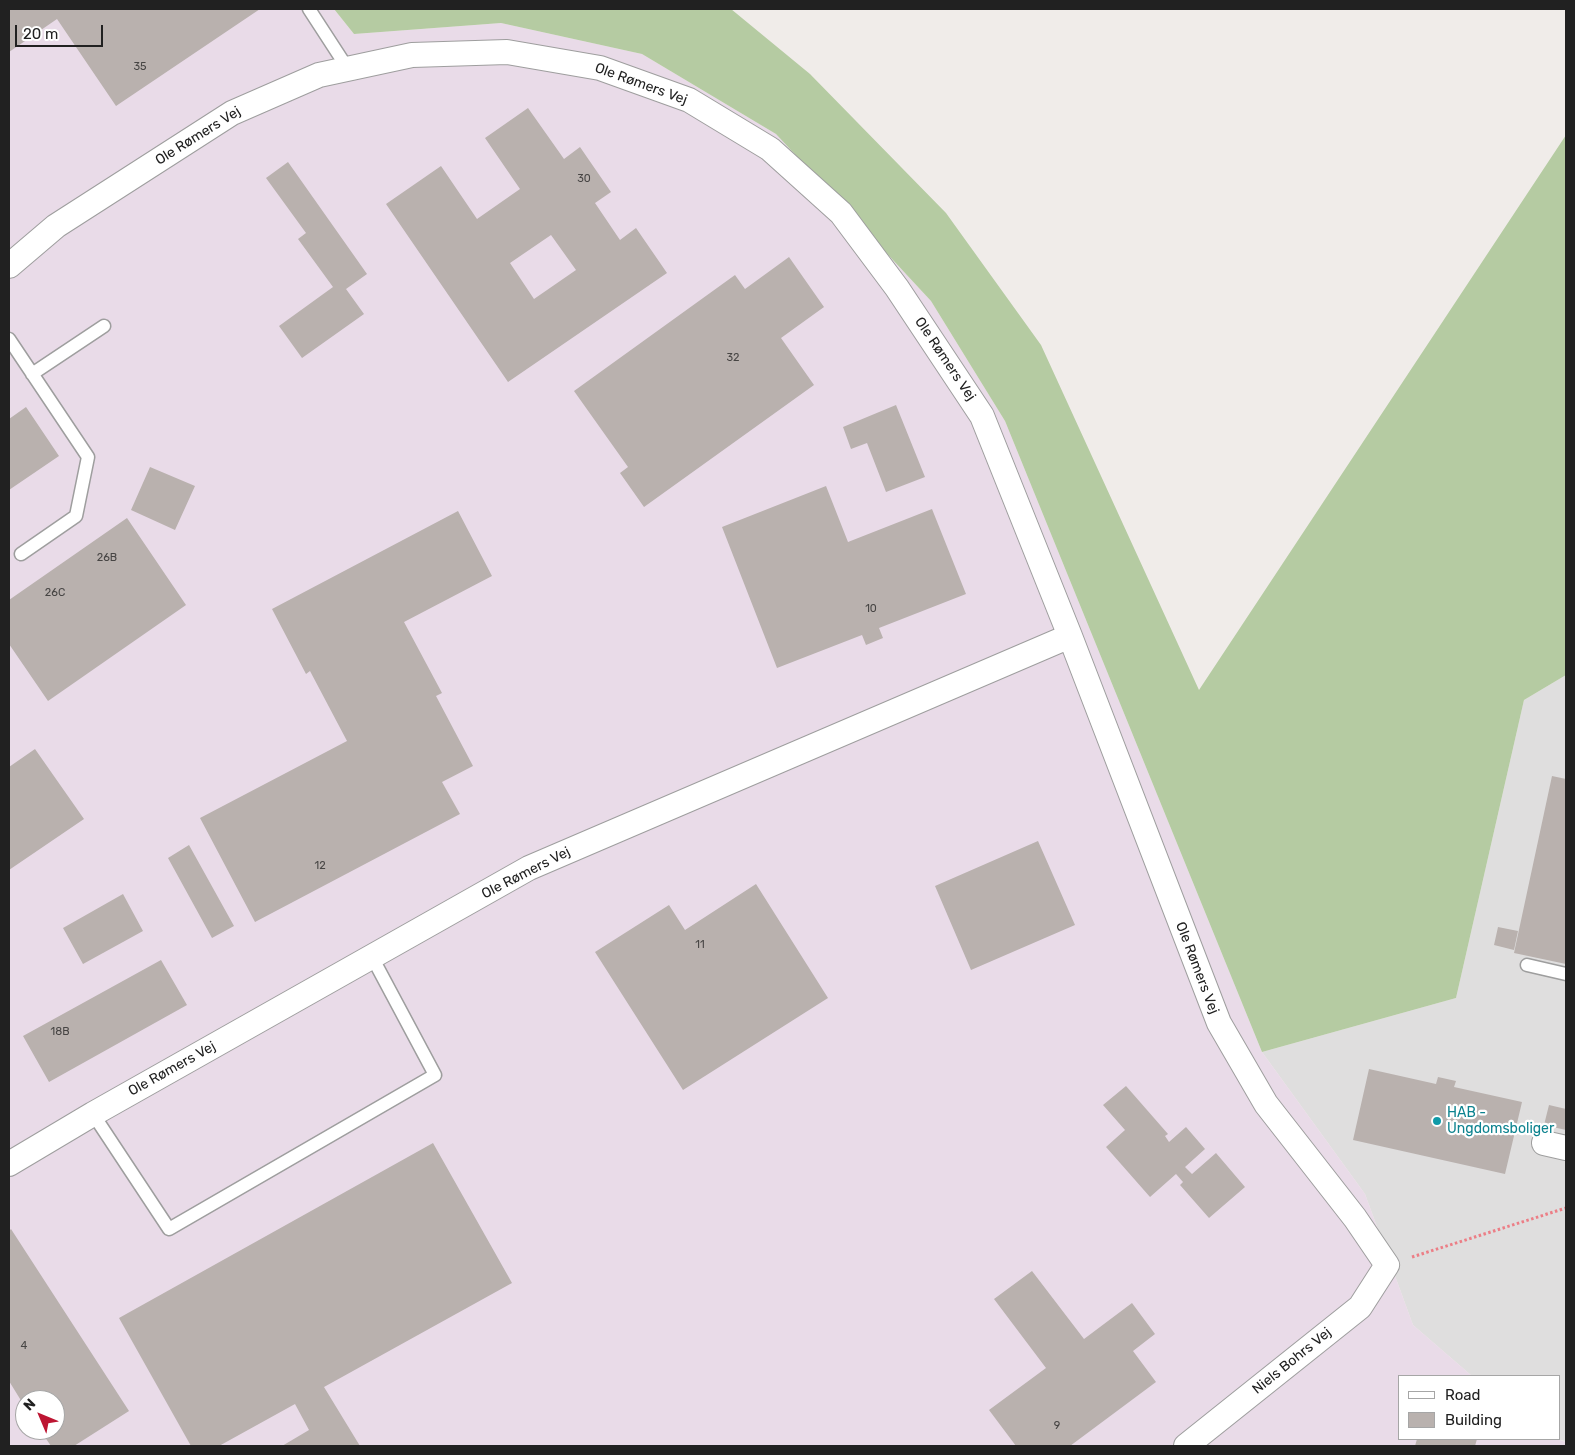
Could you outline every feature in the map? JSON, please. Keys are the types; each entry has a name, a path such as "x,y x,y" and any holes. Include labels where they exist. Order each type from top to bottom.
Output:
{"street":[{"name":"Ole Rømers Vej","path":"9,266 56,226 232,113 319,75 412,55 507,52 600,68 689,100 770,149 840,213 897,288 982,416 1070,636 1219,1023 1266,1104 1355,1218 1388,1265"},
{"name":"Ole Rømers Vej","path":"9,1164 93,1114 529,868 1070,636"},
{"name":"Niels Bohrs Vej","path":"1186,1446 1360,1307 1388,1265"}],"lane":[{"path":"308,9 348,69"},
{"path":"32,374 104,326"},
{"path":"9,339 88,457 76,516 21,554"},
{"path":"93,1114 169,1229 435,1075 372,957"},
{"path":"1527,965 1566,974"}],"path":[{"path":"1388,1265 1566,1208"}],"shaded area":[{"path":"9,9 334,9 354,34 501,23 642,54 776,134 931,301 1005,421 1262,1052 1365,1194 1413,1325 1471,1375 1398,1375 1398,1440 1559,1440 1566,1442 1566,1446 9,1446"},
{"path":"1566,675 1566,1441 1560,1440 1560,1375 1471,1375 1413,1325 1365,1194 1262,1052 1456,998 1524,700"}],"green space":[{"path":"334,9 731,9 810,74 946,213 1041,345 1199,690 1566,135 1566,675 1524,700 1456,998 1262,1052 1005,421 931,301 776,134 642,54 501,23 354,34"}],"building":[{"path":"9,9 260,9 116,106 57,19 9,52"},
{"path":"528,108 564,159 580,147 611,192 595,203 620,240 636,228 667,273 508,382 386,204 441,166 477,219 520,189 485,138","holes":["551,235 576,270 534,299 510,263"]},
{"path":"288,162 367,274 346,289 364,314 302,358 279,326 333,287 298,239 306,233 266,178"},
{"path":"789,257 824,307 781,338 814,385 644,507 620,473 628,467 574,391 735,275 745,289"},
{"path":"896,405 925,477 886,492 867,443 851,449 843,427"},
{"path":"26,407 59,456 9,490 9,419"},
{"path":"150,467 195,486 175,530 131,510"},
{"path":"826,486 848,542 932,509 966,594 879,628 883,638 866,645 862,635 777,668 722,527"},
{"path":"458,511 492,576 404,622 442,693 436,696 473,766 442,782 460,814 255,922 200,818 347,741 310,671 306,674 272,609"},
{"path":"127,518 186,605 48,701 9,644 9,600"},
{"path":"35,749 84,819 9,870 9,767"},
{"path":"1552,776 1566,779 1566,964 1514,953"},
{"path":"1038,841 1075,925 971,970 935,886"},
{"path":"189,845 234,926 212,938 168,858"},
{"path":"756,884 828,998 683,1090 595,952 669,905 685,930"},
{"path":"123,894 143,931 83,964 63,928"},
{"path":"1498,927 1518,931 1514,950 1494,945"},
{"path":"161,960 187,1005 49,1082 23,1036"},
{"name":"HAB - Ungdomsboliger","path":"1369,1069 1436,1084 1438,1077 1456,1081 1454,1087 1522,1102 1505,1174 1353,1140"},
{"path":"1126,1086 1168,1134 1165,1136 1169,1142 1186,1127 1205,1149 1185,1167 1192,1174 1216,1153 1245,1187 1209,1218 1180,1185 1183,1182 1176,1174 1150,1197 1106,1147 1125,1130 1103,1105"},
{"path":"1549,1105 1566,1109 1566,1130 1544,1125"},
{"path":"433,1143 512,1283 324,1387 360,1446 282,1446 309,1430 295,1404 219,1446 191,1446 119,1318"},
{"path":"11,1229 129,1411 74,1446 51,1446 47,1440 65,1440 65,1390 15,1391 9,1381 9,1231"},
{"path":"1032,1271 1084,1339 1132,1303 1155,1334 1133,1351 1156,1382 1070,1446 1016,1446 989,1410 1046,1368 994,1299"},
{"path":"1417,1440 1477,1440 1475,1446 1415,1446"}],"place":[{"name":"HAB - Ungdomsboliger","path":"1437,1121"}]}
